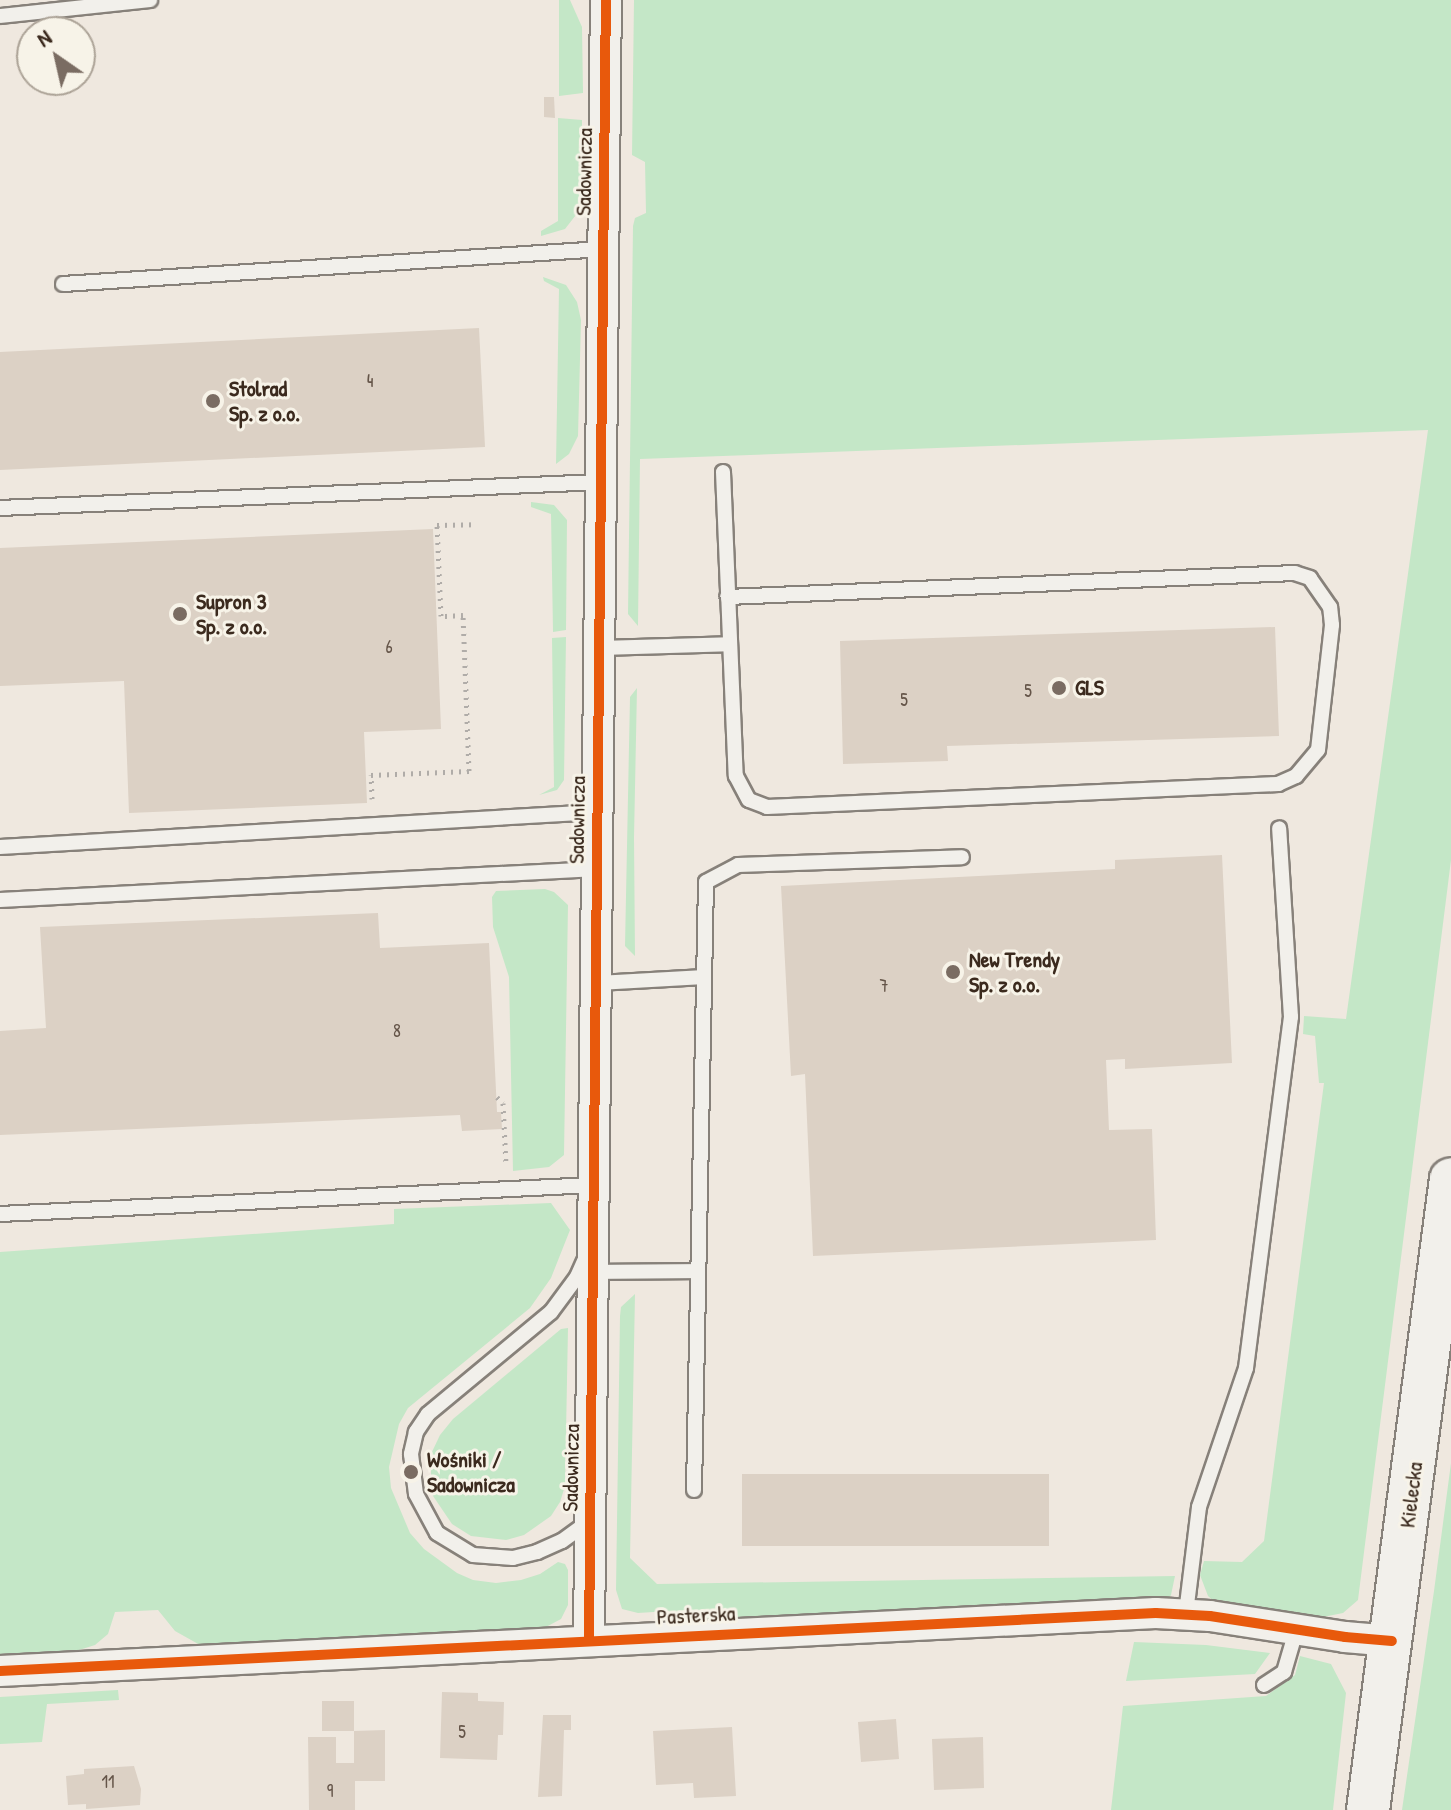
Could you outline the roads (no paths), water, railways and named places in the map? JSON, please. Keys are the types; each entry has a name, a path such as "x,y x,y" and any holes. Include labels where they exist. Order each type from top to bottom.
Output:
{"main road":[{"name":"Kielecka","path":"1368,1810 1451,1179"}],"street":[{"name":"Sadownicza","path":"589,1640 606,0"},
{"name":"Pasterska","path":"0,1671 1186,1613 1296,1631 1392,1641"}],"lane":[{"path":"0,16 150,0"},
{"path":"63,284 603,249"},
{"path":"723,472 728,597 730,644 736,776 749,800 767,807 1278,784 1296,776 1318,750 1332,625 1330,607 1310,578 1295,573 728,597"},
{"path":"0,508 601,482"},
{"path":"599,648 730,644"},
{"path":"0,847 597,812"},
{"path":"1186,1613 1199,1507 1246,1368 1291,1017 1279,828"},
{"path":"694,1490 706,882 738,865 962,857"},
{"path":"0,900 597,869"},
{"path":"596,983 702,977"},
{"path":"0,1214 594,1185"},
{"path":"590,1521 562,1541 537,1552 513,1558 473,1555 437,1533 416,1494 411,1454 416,1432 428,1414 551,1312 577,1277 593,1242"},
{"path":"593,1272 698,1271"},
{"path":"1264,1685 1284,1672 1296,1631"}],"place":[{"name":"Stolrad Sp. z o.o.","path":"213,401"},
{"name":"Supron 3 Sp. z o.o.","path":"180,614"},
{"name":"GLS","path":"1059,688"},
{"name":"New Trendy Sp. z o.o.","path":"953,972"},
{"name":"Wośniki / Sadownicza","path":"411,1472"}]}
